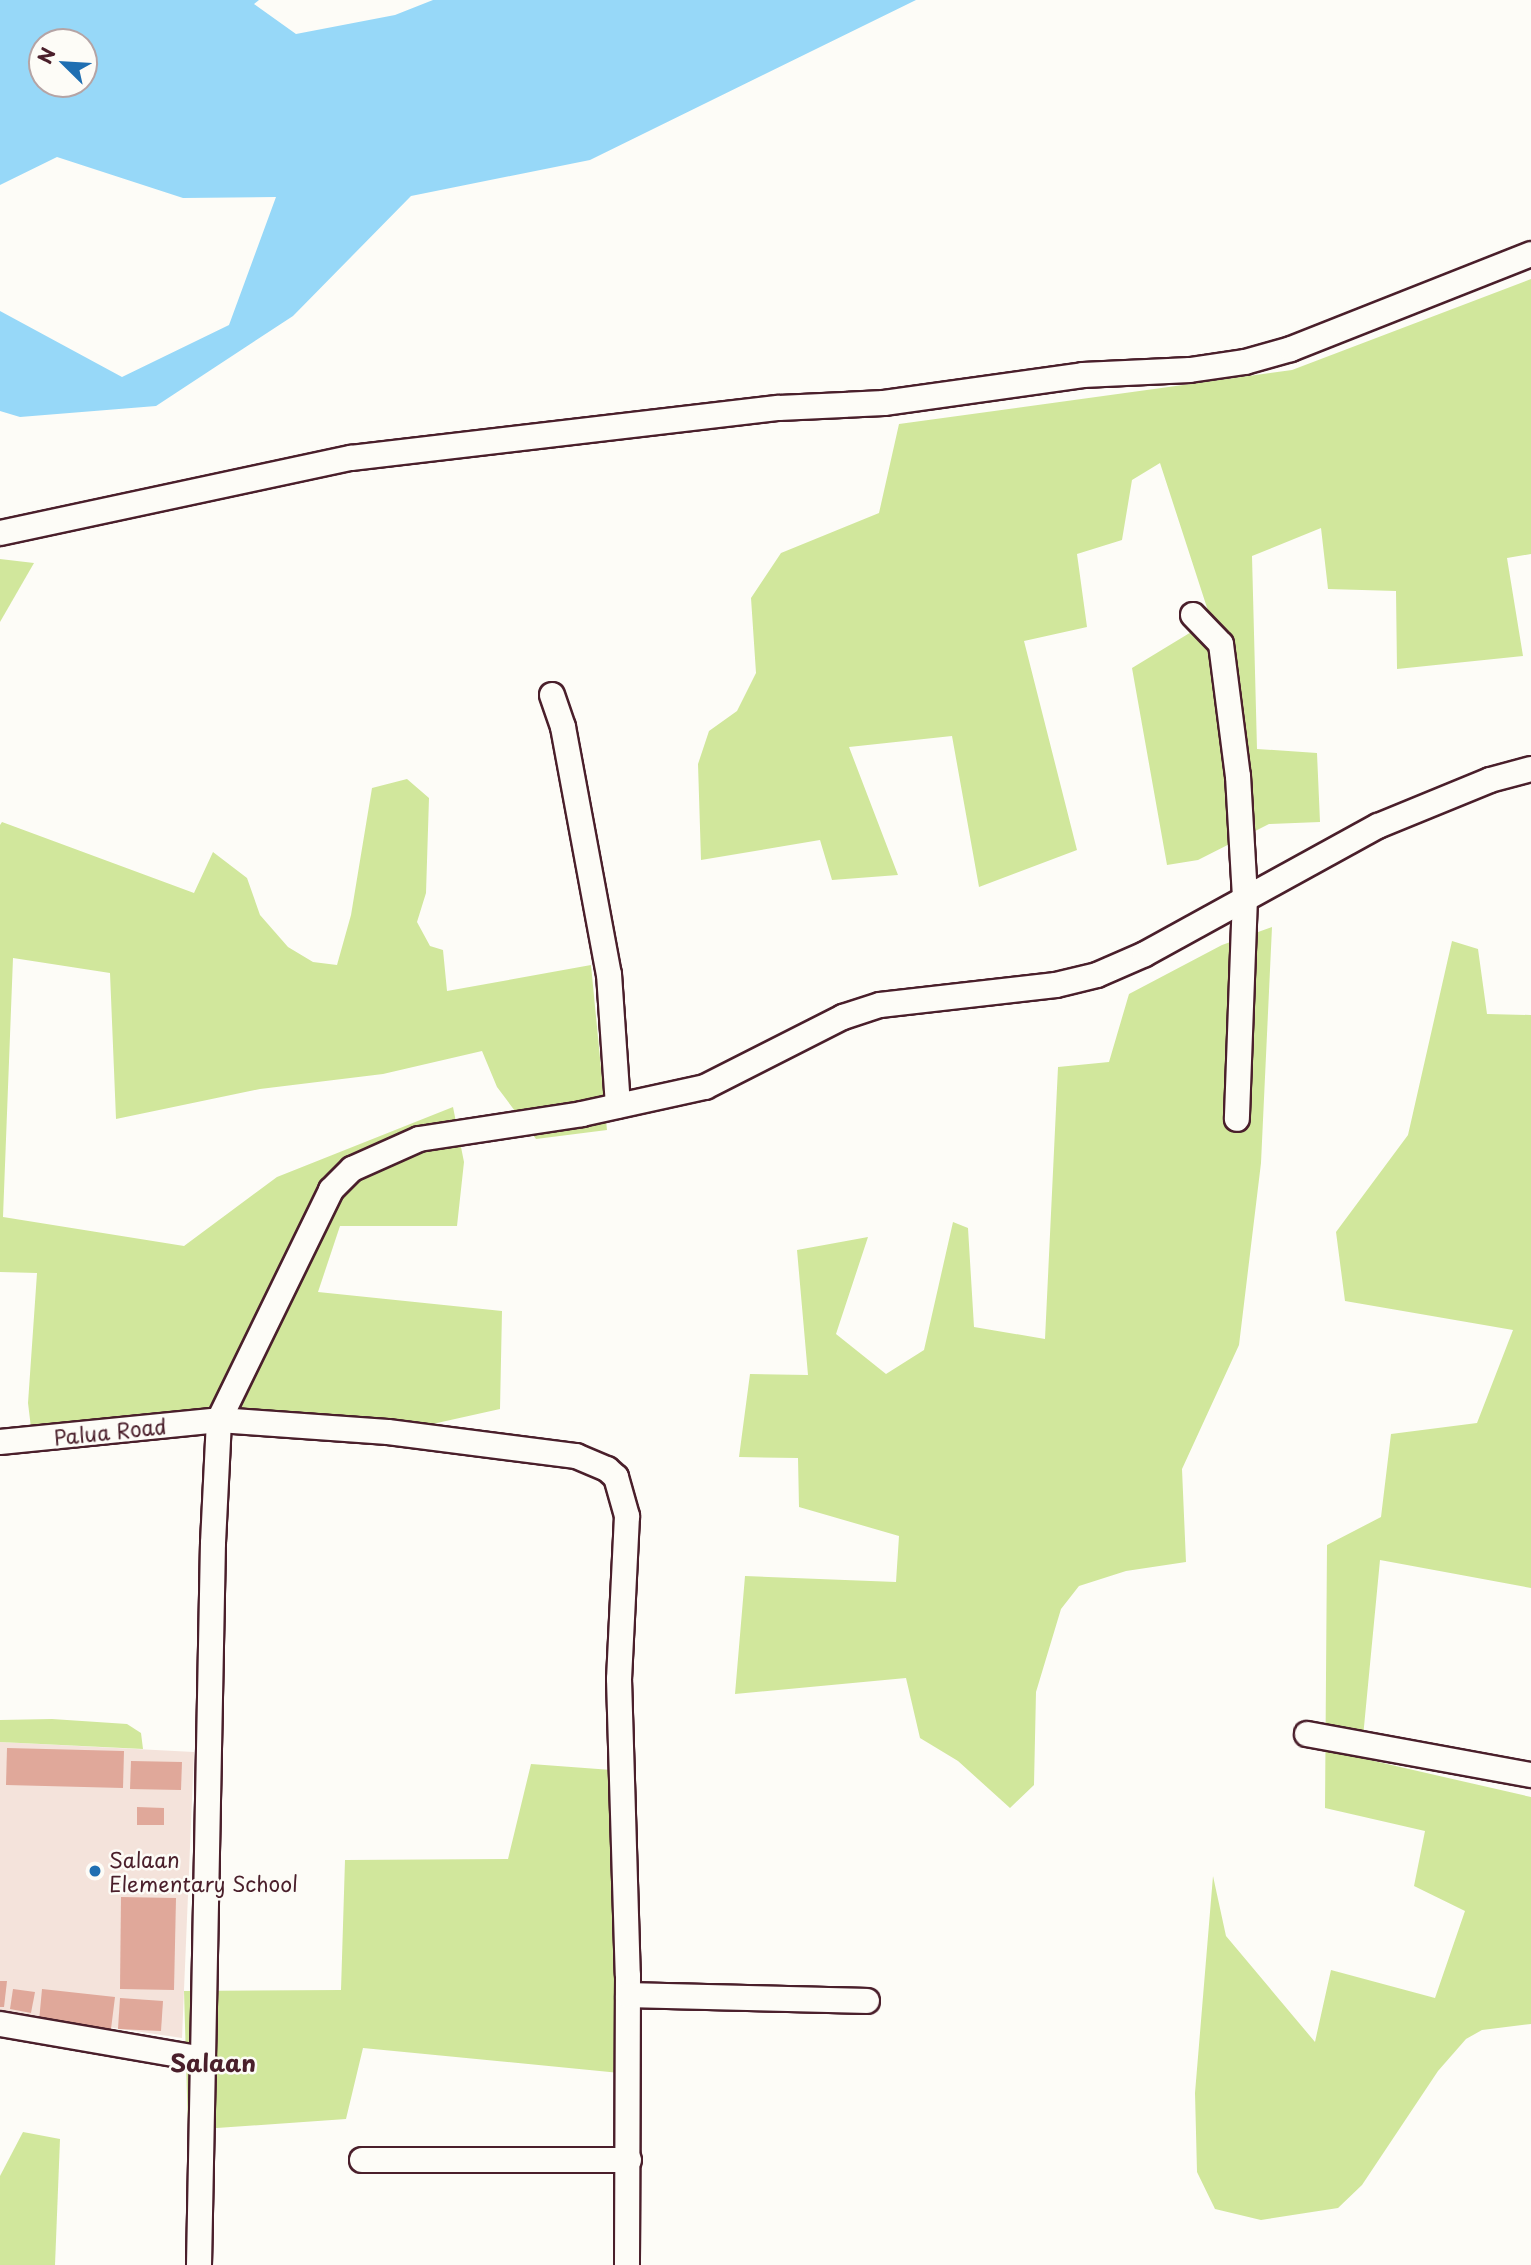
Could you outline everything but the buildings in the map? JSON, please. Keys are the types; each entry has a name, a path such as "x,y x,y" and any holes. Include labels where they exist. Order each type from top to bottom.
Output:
{"street":[{"path":"0,533 351,458 779,408 852,406 1070,376 1189,370 1245,362 1291,349 1531,254"},
{"path":"1194,615 1216,636 1227,669 1245,897 1237,1119"},
{"path":"552,695 563,727 609,974 618,1106"},
{"path":"199,2265 219,1420 331,1191 352,1169 419,1139 618,1106 705,1087 843,1017 880,1005 1056,985 1097,975 1145,954 1378,826 1490,780 1531,769"},
{"name":"Palua Road","path":"0,1442 219,1420 388,1432 550,1453 595,1463 616,1477 627,1516 619,1679 628,1995 627,2265"},
{"path":"1307,1734 1531,1775"},
{"path":"628,1995 867,2001"},
{"path":"0,2024 203,2059"},
{"path":"362,2160 629,2160"}],"shaded area":[{"name":"Salaan Elementary School","path":"0,1742 194,1752 182,2038 0,2011"}],"green space":[{"path":"1531,279 1531,554 1507,558 1523,656 1397,669 1396,591 1328,589 1321,528 1252,556 1257,749 1317,753 1320,822 1269,824 1198,860 1167,865 1132,668 1211,620 1160,463 1132,480 1122,540 1077,554 1087,627 1024,641 1077,850 979,887 952,736 849,747 898,875 832,880 820,840 701,860 698,764 709,731 737,711 756,673 751,598 781,553 879,513 899,424 1292,370"},
{"path":"0,559 34,563 0,622"},
{"path":"407,779 429,798 426,893 417,922 430,946 443,950 447,991 591,965 607,1130 536,1139 497,1087 482,1051 383,1074 260,1089 116,1119 110,973 13,958 3,1217 184,1246 277,1177 453,1107 464,1162 457,1226 340,1226 318,1292 502,1311 500,1409 356,1441 251,1429 123,1442 31,1428 28,1403 37,1273 0,1272 0,825 2,822 194,893 213,852 247,878 260,915 288,947 313,962 337,965 351,915 372,788"},
{"path":"1272,927 1261,1163 1239,1345 1182,1469 1186,1562 1126,1571 1079,1586 1061,1609 1036,1692 1034,1785 1010,1808 958,1761 920,1738 906,1678 735,1694 745,1576 896,1582 899,1536 799,1507 798,1458 739,1457 750,1374 808,1375 797,1250 868,1237 836,1334 886,1374 924,1350 953,1222 968,1228 974,1327 1045,1339 1058,1067 1109,1062 1129,994 1222,945"},
{"path":"1452,941 1478,949 1487,1014 1531,1015 1531,1588 1380,1560 1361,1758 1531,1797 1531,2024 1482,2030 1466,2039 1438,2071 1362,2185 1338,2208 1261,2220 1215,2209 1197,2172 1195,2093 1213,1876 1226,1936 1315,2042 1331,1970 1435,1998 1465,1911 1414,1886 1425,1831 1325,1808 1327,1545 1381,1517 1391,1434 1477,1423 1513,1330 1345,1301 1336,1232 1408,1135"},
{"path":"52,1719 127,1724 141,1733 143,1749 0,1742 0,1720"},
{"path":"531,1764 625,1771 630,2074 363,2048 346,2119 188,2130 184,1991 341,1990 345,1860 508,1859"},
{"path":"23,2132 60,2139 55,2265 0,2265 0,2176"}],"water":[{"path":"0,0 259,0 254,4 296,34 395,15 433,0 916,0 590,160 411,196 293,316 156,406 20,417 0,411 0,311 122,377 229,325 276,197 183,198 57,157 0,185"}],"place":[{"name":"Salaan Elementary School","path":"95,1871"}],"district":[{"name":"Salaan","path":"213,2063"}]}
